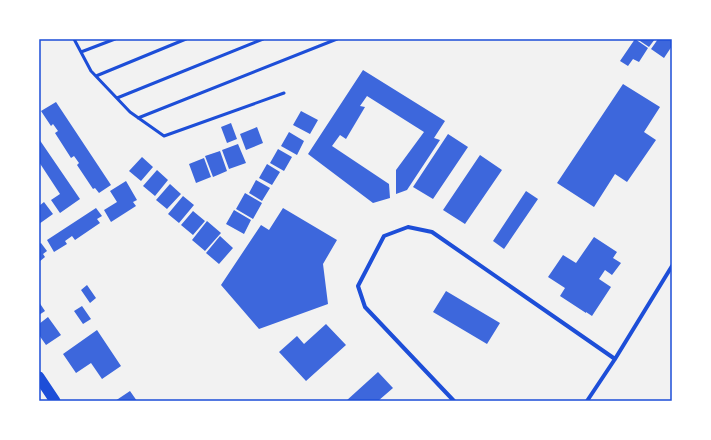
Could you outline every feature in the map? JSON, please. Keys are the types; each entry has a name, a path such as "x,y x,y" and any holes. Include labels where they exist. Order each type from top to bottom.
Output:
{"highway":[{"path":"39,377 56,401"}],"street":[{"path":"454,401 365,307 358,286 384,236 408,228 432,232 615,359"},
{"path":"587,401 615,359 672,266"}],"lane":[{"path":"74,39 91,71 130,112 164,136 284,93"},
{"path":"81,52 115,39"},
{"path":"96,76 186,39"},
{"path":"117,98 263,39"},
{"path":"138,118 337,39"}],"building":[{"path":"635,39 648,48 639,62 633,59 628,66 620,61"},
{"path":"637,39 655,39 649,47"},
{"path":"658,39 672,39 672,46 664,58 651,49"},
{"path":"363,70 445,121 434,138 440,140 407,190 396,194 396,170 424,132 367,96 360,106 365,107 346,139 340,135 332,146 389,184 390,198 373,203 308,154"},
{"path":"623,84 660,107 644,132 656,140 627,182 615,174 594,207 557,183"},
{"path":"56,102 111,185 99,193 95,188 93,189 77,165 79,163 74,156 71,158 55,133 58,131 53,124 51,126 41,111"},
{"path":"301,111 318,120 310,134 293,125"},
{"path":"231,123 237,139 227,143 221,127"},
{"path":"257,127 263,143 246,150 240,134"},
{"path":"289,132 304,141 297,155 281,146"},
{"path":"448,134 468,147 433,199 413,187"},
{"path":"39,139 80,199 60,213 51,200 60,194 39,162"},
{"path":"238,144 246,163 229,169 222,150"},
{"path":"278,149 292,157 284,171 270,163"},
{"path":"220,151 227,171 213,177 205,156"},
{"path":"480,155 502,170 465,224 443,210"},
{"path":"142,157 153,167 141,181 129,171"},
{"path":"204,158 211,177 196,183 189,164"},
{"path":"267,164 280,172 272,185 259,178"},
{"path":"157,170 168,180 155,196 143,186"},
{"path":"256,180 270,188 262,201 249,193"},
{"path":"126,181 137,200 133,202 136,206 111,222 104,210 117,202 110,191"},
{"path":"170,184 181,194 167,209 156,200"},
{"path":"526,191 538,199 504,249 493,241"},
{"path":"245,193 262,203 253,219 236,209"},
{"path":"183,196 194,205 179,223 168,214"},
{"path":"44,202 53,214 39,224 39,206"},
{"path":"96,208 102,216 97,219 100,223 75,240 72,236 65,241 67,244 54,252 47,240"},
{"path":"283,208 337,240 323,264 328,304 259,329 221,285 261,225 269,230"},
{"path":"234,210 251,220 244,234 226,224"},
{"path":"193,211 205,221 193,235 181,225"},
{"path":"207,221 221,233 205,251 192,240"},
{"path":"220,236 233,248 219,264 206,253"},
{"path":"594,237 617,252 613,258 621,263 612,275 605,270 599,279 611,287 592,316 560,296 565,288 548,277 563,255 576,263"},
{"path":"41,243 47,251 43,254 45,257 39,262 39,244"},
{"path":"87,285 96,298 90,303 81,290"},
{"path":"446,291 500,323 487,344 433,312"},
{"path":"39,302 45,311 39,315"},
{"path":"82,306 91,319 83,324 74,311"},
{"path":"48,317 61,335 46,345 39,335 39,324"},
{"path":"326,324 346,345 306,381 279,352 297,336 304,344"},
{"path":"97,330 121,366 102,379 91,363 76,373 63,354"},
{"path":"378,372 393,388 378,401 346,401"},
{"path":"130,391 137,401 115,401"}]}
